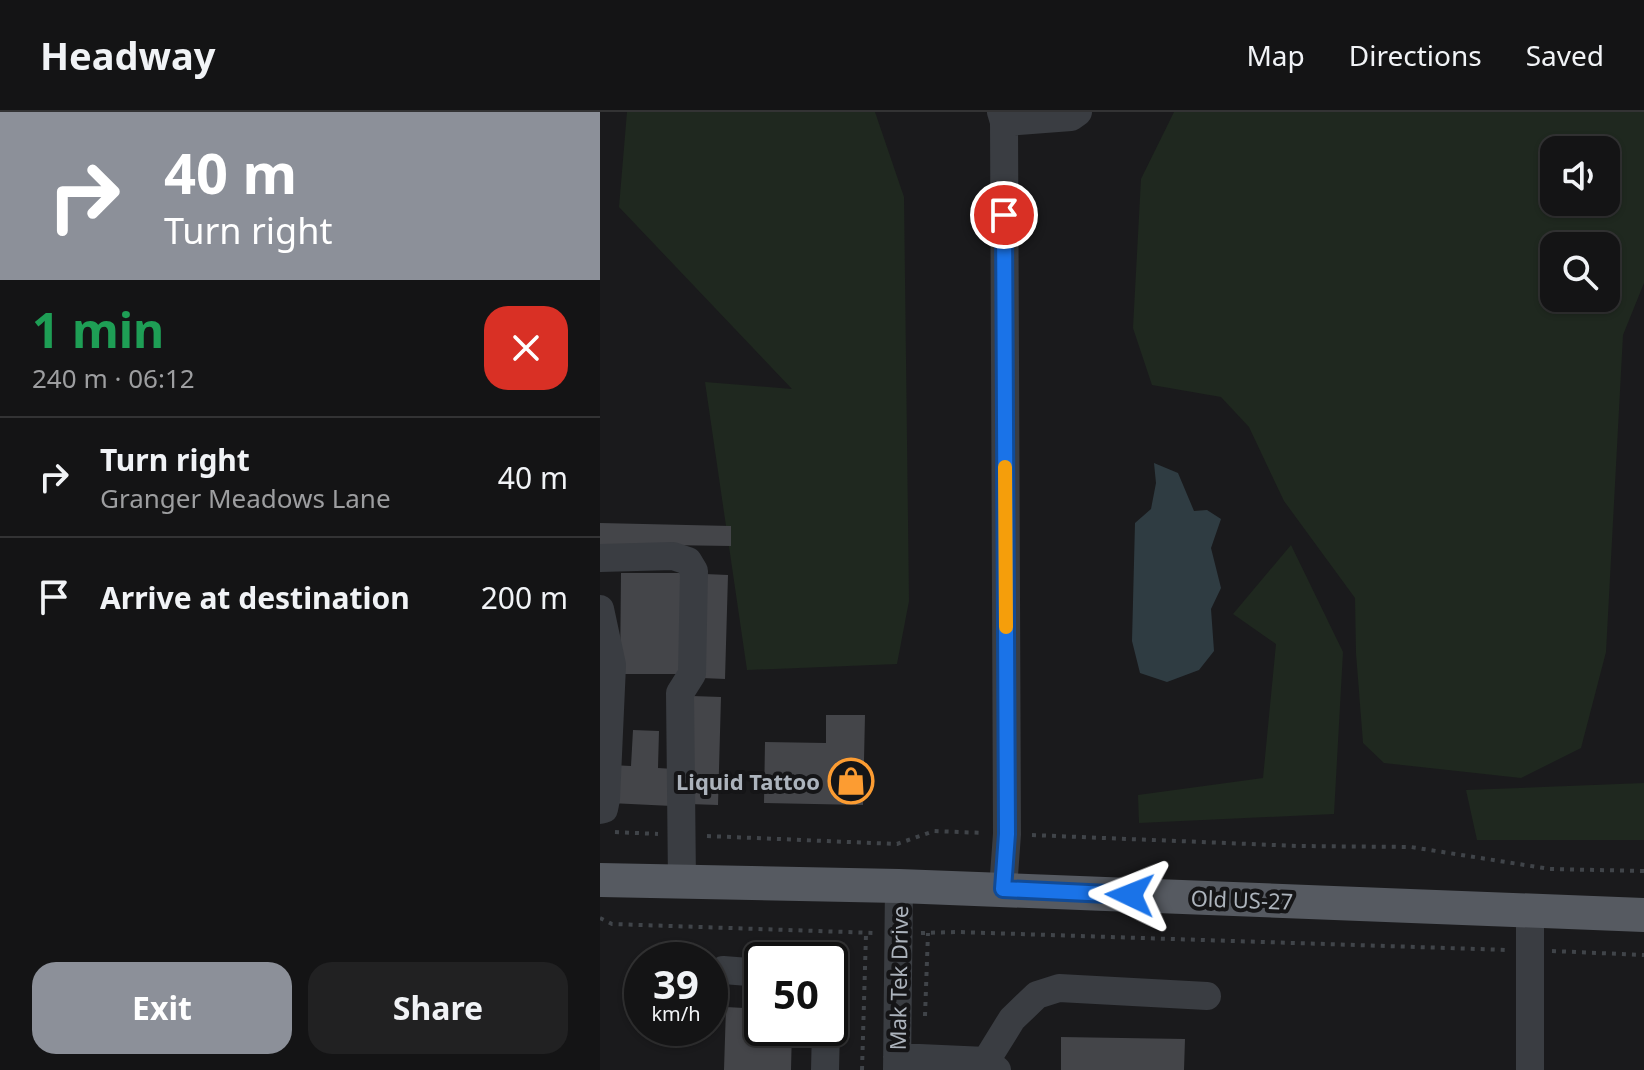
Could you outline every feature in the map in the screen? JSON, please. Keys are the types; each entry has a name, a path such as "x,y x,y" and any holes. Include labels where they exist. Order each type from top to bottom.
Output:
{"main road":[{"name":"Old US-27","path":"600,880 1003,889 1644,915"}],"street":[{"path":"1003,889 1007,834 1003,117 1071,117 1078,112"},
{"path":"600,558 673,556 688,561 694,571 692,674 680,693 682,882"},
{"path":"600,609 612,665 604,809 607,821"},
{"name":"Mak Tek Drive","path":"899,886 914,933 906,1062"},
{"path":"1530,911 1530,1070"},
{"path":"906,1062 992,1066 1012,1019 1037,995 1059,988 1207,996"},
{"path":"825,1070 826,1046"}],"path":[{"path":"607,821 680,834 897,844 934,831 1298,846 1411,847 1550,869 1644,871"},
{"path":"600,918 612,924 866,934 958,932 1644,955"},
{"path":"906,1062 914,933"},
{"path":"862,1070 866,934"}],"shaded area":[{"path":"627,112 875,112 904,197 909,601 897,664 747,670 705,382 792,389 619,207"},
{"path":"1174,112 1644,112 1644,283 1623,335 1606,652 1581,748 1521,778 1384,763 1363,743 1355,598 1284,501 1249,427 1221,397 1152,385 1133,328 1141,179"},
{"path":"1154,463 1178,473 1194,511 1207,510 1221,519 1211,548 1221,588 1211,609 1214,651 1199,670 1167,682 1140,673 1132,641 1135,523 1151,509 1156,483"},
{"path":"1291,545 1343,652 1334,814 1139,823 1138,795 1263,778 1276,644 1233,614"},
{"path":"1644,783 1644,840 1477,840 1466,790"}],"building":[{"path":"600,523 731,526 731,546 600,544"},
{"path":"621,573 684,573 684,674 620,674"},
{"path":"705,574 728,575 725,679 702,678"},
{"path":"692,696 721,697 718,805 689,804"},
{"path":"826,715 865,715 863,805 764,803 765,742 826,743"},
{"path":"633,730 659,731 658,768 674,769 672,806 610,803 611,765 631,766"},
{"path":"728,1007 744,1008 744,1046 792,1046 791,1070 724,1070 725,1046 728,1046"},
{"path":"1061,1037 1185,1039 1184,1070 1061,1070"}],"slow traffic":[{"path":"1005,467 1006,627"}],"place":[{"name":"Liquid Tattoo","path":"851,781"}],"route":[{"path":"1004,215 1007,834 1003,889 1130,895"}]}
